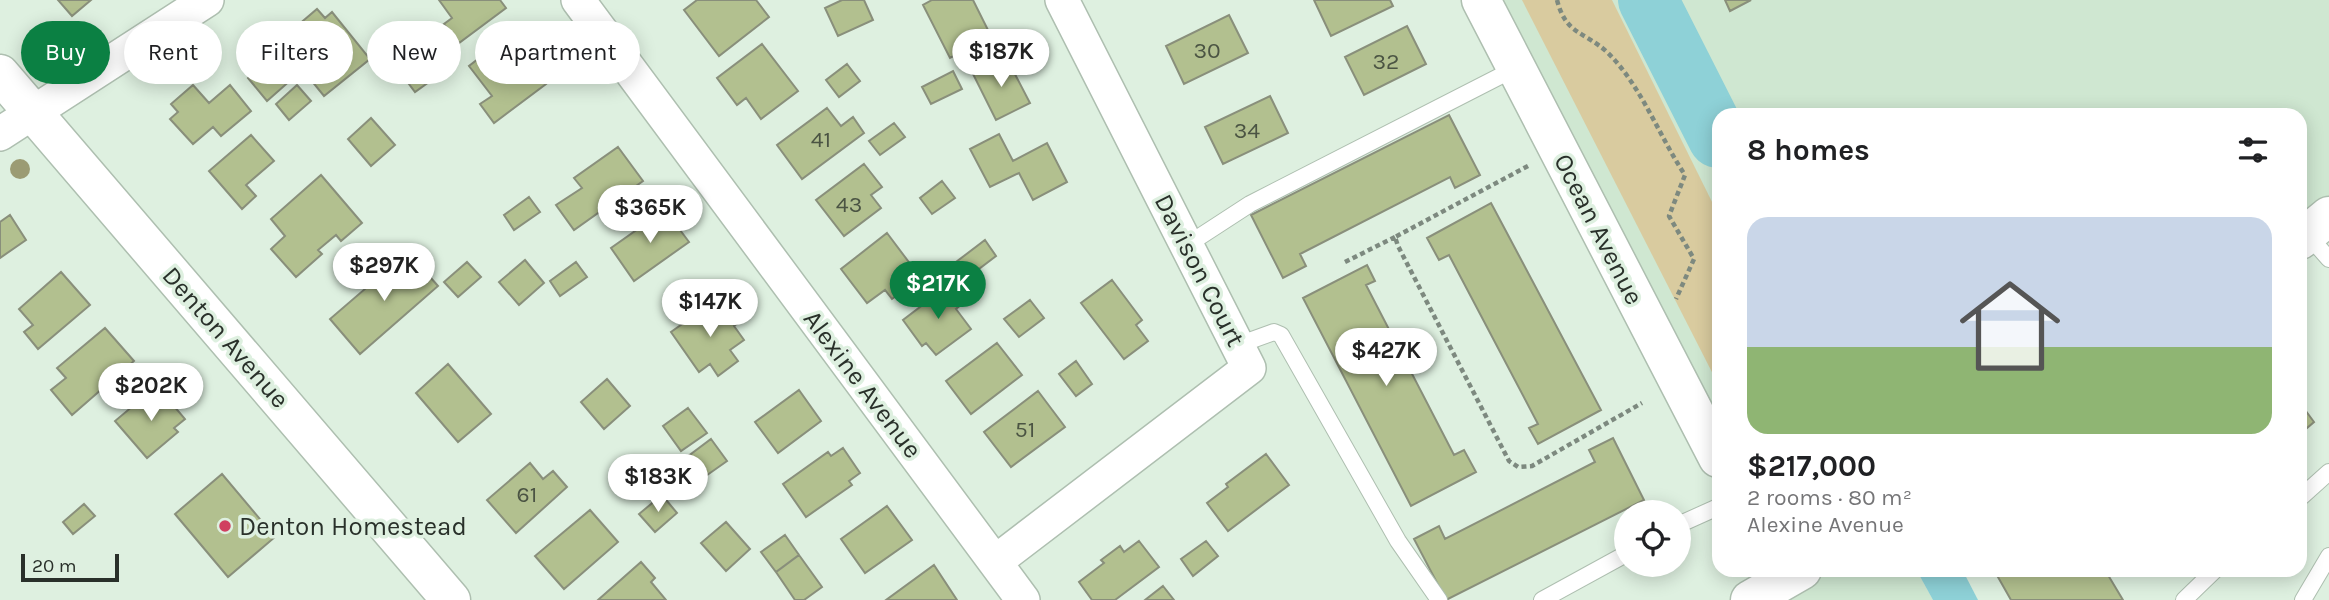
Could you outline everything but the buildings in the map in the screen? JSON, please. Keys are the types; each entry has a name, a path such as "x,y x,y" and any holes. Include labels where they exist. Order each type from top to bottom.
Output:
{"street":[{"path":"0,134 206,0"},
{"name":"Alexine Avenue","path":"578,0 1023,600"},
{"name":"Davison Court","path":"995,562 1250,368 1062,0"},
{"name":"Ocean Avenue","path":"1481,0 1712,446"},
{"name":"Denton Avenue","path":"0,74 452,600"}],"lane":[{"path":"1187,245 1250,204 1516,68"},
{"path":"1238,345 1274,332 1281,335 1398,541 1439,600"},
{"path":"2307,492 2329,472"},
{"path":"1691,519 1712,510"},
{"path":"2303,600 2329,556"},
{"path":"1542,600 1614,561"},
{"path":"2184,600 2208,577"}],"path":[{"path":"1557,0 1560,13 1571,30 1606,52 1633,86 1685,175 1669,216 1694,259 1673,303 1645,318"},
{"path":"1345,262 1528,166"},
{"path":"1395,237 1509,461 1518,467 1532,466 1642,403"}],"shaded area":[{"path":"1475,0 2329,0 2329,211 2307,228 2307,108 1712,108 1712,444"},
{"path":"1522,0 1612,0 1712,202 1712,372"},
{"path":"1773,577 1920,577 1933,600 1745,600"}],"water":[{"path":"1920,577 1966,577 1978,600 1933,600"}],"waterway":[{"path":"1648,0 1712,126"}],"place":[{"name":"Denton Homestead","path":"225,526"}]}
